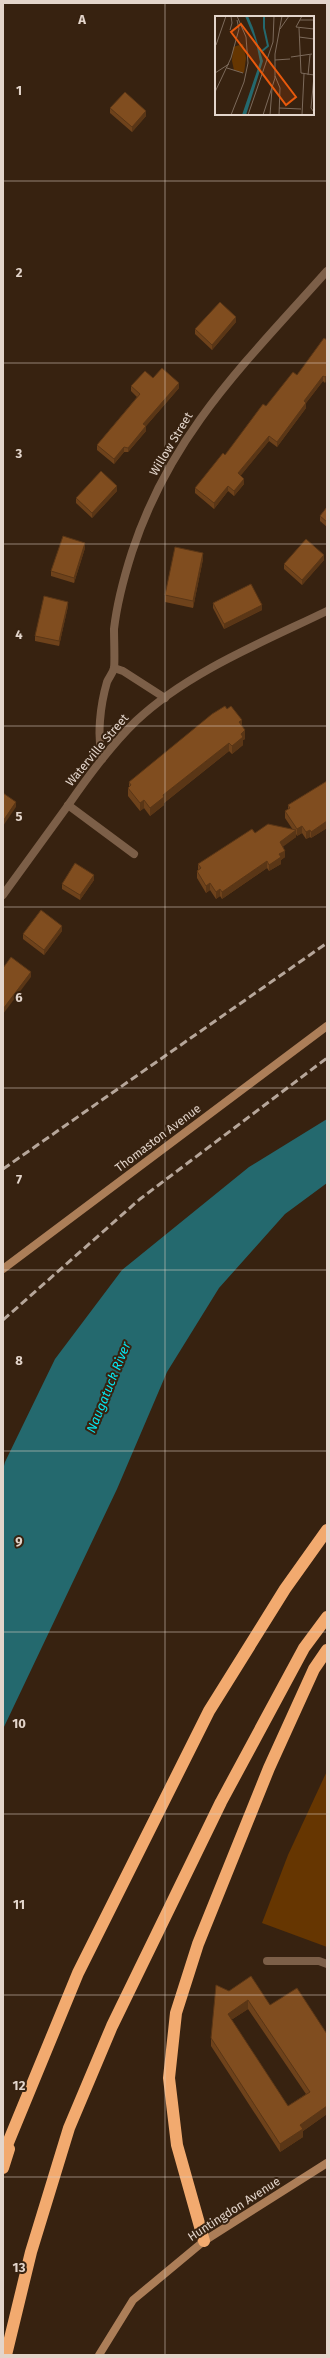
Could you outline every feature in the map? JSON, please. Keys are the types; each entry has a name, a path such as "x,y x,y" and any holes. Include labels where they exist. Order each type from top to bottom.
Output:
{"highway":[{"path":"3,2156 78,1973 209,1711 285,1588 327,1530"},
{"path":"6,2355 31,2252 69,2128 112,2026 221,1802 304,1648 327,1617"},
{"path":"204,2241 177,2146 169,2078 176,2013 198,1944 269,1768 314,1669 327,1650"},
{"path":"3,2168 20,2114"}],"main road":[{"name":"Thomaston Avenue","path":"3,1269 327,1026"},
{"name":"Huntingdon Avenue","path":"99,2355 133,2300 204,2241 327,2163"}],"street":[{"name":"Willow Street","path":"102,759 98,736 105,689 114,668 113,648 115,621 132,552 150,506 171,463 209,405 327,271"},
{"name":"Waterville Street","path":"3,895 102,759 136,721 164,698 204,672 327,611"},
{"path":"114,668 123,671 164,698"},
{"path":"68,805 134,854"},
{"path":"267,1961 319,1961 327,1964"}],"shaded area":[{"path":"327,1771 327,1947 262,1923 288,1855"}],"water":[{"name":"Naugatuck River","path":"327,1119 327,1183 285,1214 219,1288 167,1372 117,1489 3,1729 3,1470 5,1462 55,1359 122,1270 249,1167"}],"building":[{"path":"125,92 146,111 132,127 110,108"},
{"path":"220,302 236,317 212,345 195,329"},
{"path":"324,338 327,340 327,375 325,377 323,376 304,401 306,403 277,442 269,436 238,473 244,479 234,491 228,486 214,503 195,488 223,453 225,455 263,404 266,406 293,372 297,375"},
{"path":"162,368 179,383 143,424 146,426 128,448 124,447 114,459 97,445 140,394 131,386 145,371 153,378"},
{"path":"101,471 117,486 92,513 76,498"},
{"path":"327,507 327,522 320,516"},
{"path":"63,536 85,543 74,578 51,571"},
{"path":"306,539 324,555 302,580 284,564"},
{"path":"175,547 203,553 193,601 165,595"},
{"path":"251,584 262,605 224,624 213,603"},
{"path":"44,596 68,602 59,641 35,636"},
{"path":"225,706 227,709 231,706 242,720 239,722 245,730 241,734 243,737 232,746 229,743 163,795 164,797 150,808 144,800 140,803 128,788 131,785 129,782 212,714"},
{"path":"327,781 327,821 311,832 310,830 306,832 302,826 297,829 285,811 290,808 288,805"},
{"path":"3,793 16,802 3,821"},
{"path":"268,824 296,830 280,842 285,851 279,854 281,857 269,865 267,861 222,892 220,889 216,892 210,883 206,886 197,871 201,868 198,864 252,829 255,833"},
{"path":"75,863 94,875 80,895 62,884"},
{"path":"41,910 62,926 44,950 23,934"},
{"path":"11,957 31,972 3,1009 3,968"},
{"path":"251,1976 270,2005 297,1988 327,2034 327,2106 300,2125 303,2129 280,2144 211,2038 216,1985 229,1991","holes":["248,2000 310,2092 288,2106 228,2014"]}],"railway":[{"path":"3,1169 327,943"},
{"path":"3,1320 140,1199 327,1058"}]}
